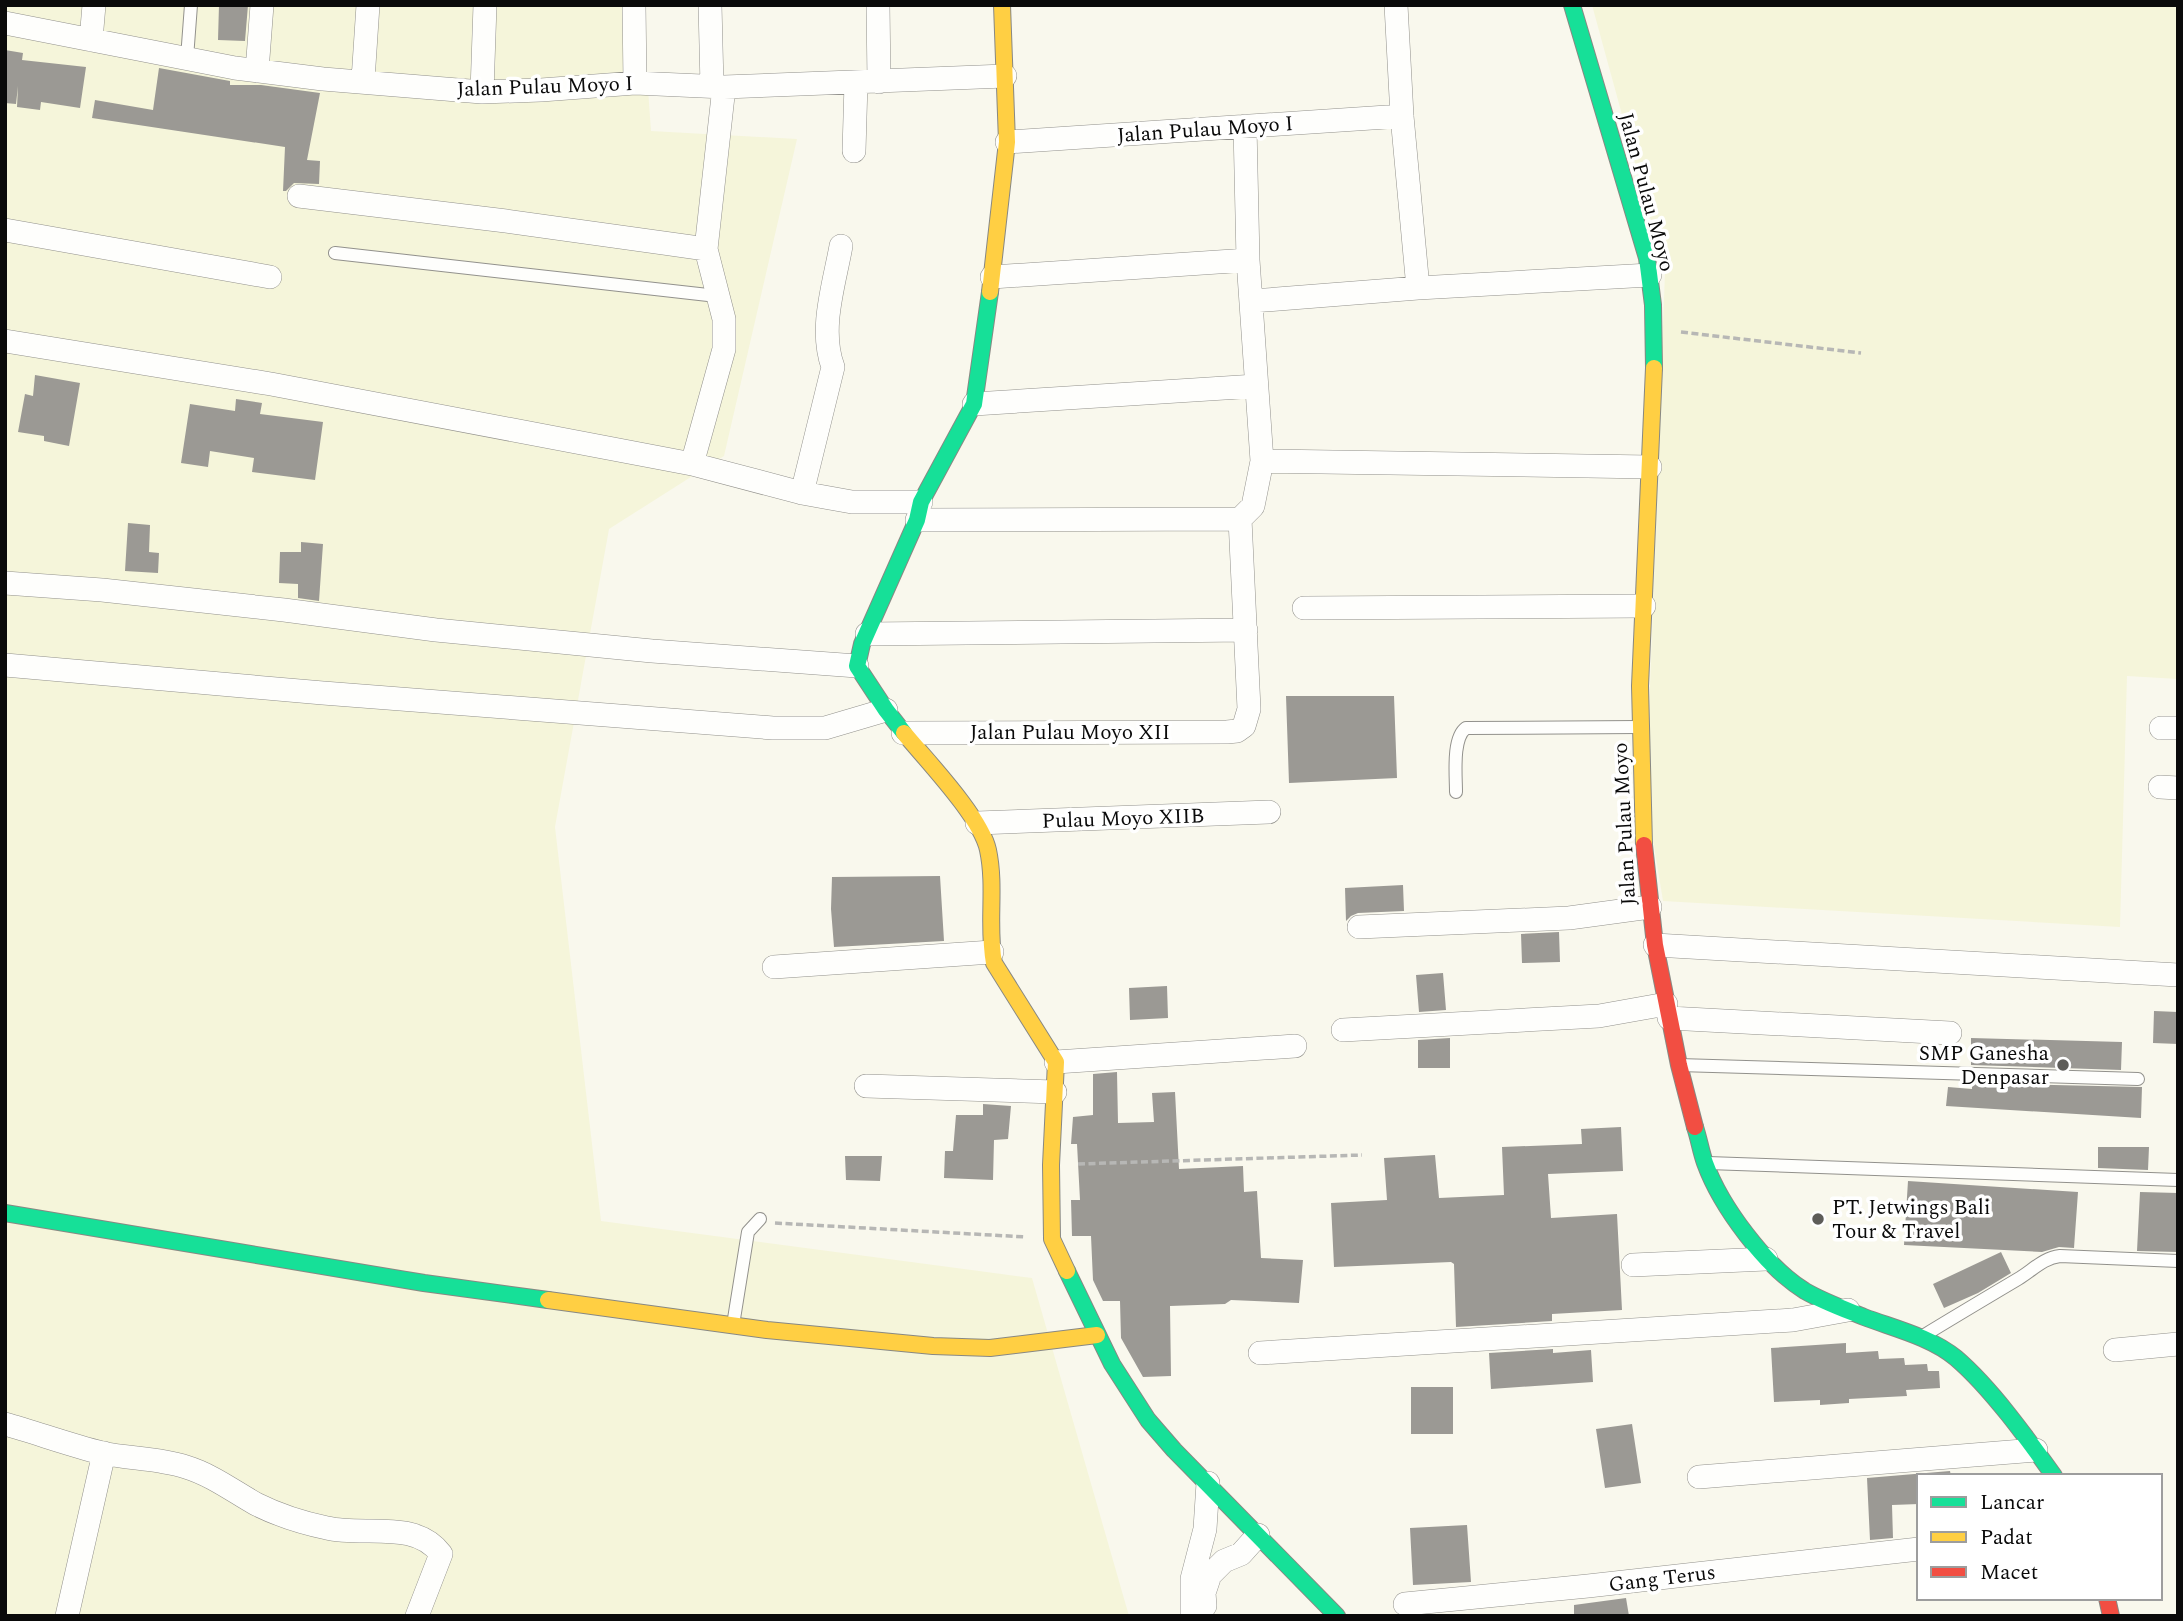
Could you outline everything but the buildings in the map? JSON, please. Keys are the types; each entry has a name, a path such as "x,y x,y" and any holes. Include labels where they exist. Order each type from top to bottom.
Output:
{"street":[{"path":"91,40 94,5"},
{"path":"257,71 262,5"},
{"path":"363,80 368,5"},
{"path":"482,92 485,5"},
{"path":"634,5 635,83"},
{"path":"692,464 724,349 724,319 706,249 718,86 710,5"},
{"path":"878,5 879,82"},
{"path":"981,952 993,894 988,849 976,823 903,733 857,666 909,507 974,404 1007,142 1002,5"},
{"path":"1396,5 1402,116 1418,288"},
{"name":"Jalan Pulau Moyo","path":"1572,5 1650,275 1655,329 1640,727 1643,828 1655,946 1679,1065 1704,1163 1720,1196 1766,1259 1804,1290 1934,1344 1965,1366 2036,1450 2053,1474"},
{"name":"Jalan Pulau Moyo I","path":"5,23 257,71 482,92 635,83 718,86 1005,76"},
{"path":"854,151 856,83"},
{"name":"Jalan Pulau Moyo I","path":"1007,142 1402,116"},
{"path":"5,341 271,384 692,464 802,493 852,502 909,507 1240,519 1253,506 1262,461 1248,260 1245,127"},
{"path":"299,196 706,249"},
{"path":"5,230 270,277"},
{"path":"802,493 833,367 827,350 827,330 841,246"},
{"path":"992,276 1248,260"},
{"path":"1252,301 1418,288 1650,275"},
{"path":"974,404 1256,386"},
{"path":"1262,461 1650,467"},
{"path":"867,634 1246,630 1240,519"},
{"path":"5,583 102,590 436,630 653,651 857,666"},
{"path":"1304,608 1644,606"},
{"name":"Jalan Pulau Moyo XII","path":"903,733 1237,730 1244,726 1249,709 1246,630"},
{"path":"5,665 774,728 825,728 886,710"},
{"name":"Pulau Moyo XIIB","path":"976,823 1269,812"},
{"path":"1359,928 1569,918 1650,907"},
{"path":"1655,946 2178,975"},
{"path":"775,967 981,952 994,963 1056,1062 1052,1239 1112,1364 1148,1420 1208,1483 1250,1544 1337,1616"},
{"path":"1343,1030 1667,1011 1950,1033"},
{"path":"1056,1062 1296,1046"},
{"path":"866,1086 1055,1092"},
{"path":"5,1213 424,1283 733,1325 933,1346 990,1348 1097,1335"},
{"path":"1633,1265 1766,1259"},
{"path":"1260,1353 1793,1321 1848,1310"},
{"path":"2115,1350 2178,1344"},
{"path":"5,1424 104,1456 146,1458 185,1466 207,1474 257,1504 286,1517 329,1529 393,1531 419,1536 434,1544 441,1554 417,1616"},
{"path":"1699,1477 2036,1450"},
{"path":"68,1616 104,1456"},
{"path":"1192,1616 1192,1579 1205,1529 1208,1483"},
{"path":"1205,1616 1204,1593 1210,1576 1224,1561 1250,1544"},
{"name":"Gang Terus","path":"1405,1604 1917,1549"}],"lane":[{"path":"187,58 191,5"},
{"path":"335,253 717,296"},
{"path":"1456,792 1457,740 1461,730 1466,728 1640,727"},
{"path":"1679,1065 2138,1079"},
{"path":"1704,1163 2178,1180"},
{"path":"733,1325 748,1232 760,1219"},
{"path":"1920,1339 2048,1258 2060,1256 2178,1261"}],"path":[{"path":"1655,329 1861,353"},
{"path":"1052,1165 1362,1155"},
{"path":"760,1219 770,1222 1052,1239"}],"green space":[{"path":"5,5 642,5 651,131 797,139 724,456 609,529 555,827 601,1221 1032,1278 1129,1616 5,1616"},
{"path":"1592,5 2178,5 2178,679 2127,676 2120,927 1663,901 1646,797 1665,272"}],"traffic: fast":[{"path":"1572,5 1647,258 1653,305 1654,368"},
{"path":"904,733 857,666 862,644 917,520 921,502 974,404 990,292"},
{"path":"1695,1127 1705,1163 1722,1198 1746,1234 1775,1267 1812,1295 1924,1339 1956,1358 1995,1398 2053,1474"},
{"path":"5,1213 424,1283 548,1300"},
{"path":"1067,1271 1112,1364 1148,1420 1174,1450 1337,1616"}],"traffic: slow":[{"path":"990,292 1007,142 1002,5"},
{"path":"1644,845 1640,686 1654,368"},
{"path":"904,733 952,790 983,837 990,864 994,963 1056,1062 1051,1165 1052,1239 1067,1271"},
{"path":"548,1300 767,1330 933,1346 990,1348 1097,1335"}],"traffic: jam":[{"path":"1644,845 1655,945 1679,1065 1695,1127"},
{"path":"2107,1600 2111,1616"}],"place":[{"name":"SMP Ganesha Denpasar","path":"2063,1065"},
{"name":"PT. Jetwings Bali Tour & Travel","path":"1818,1219"}]}
